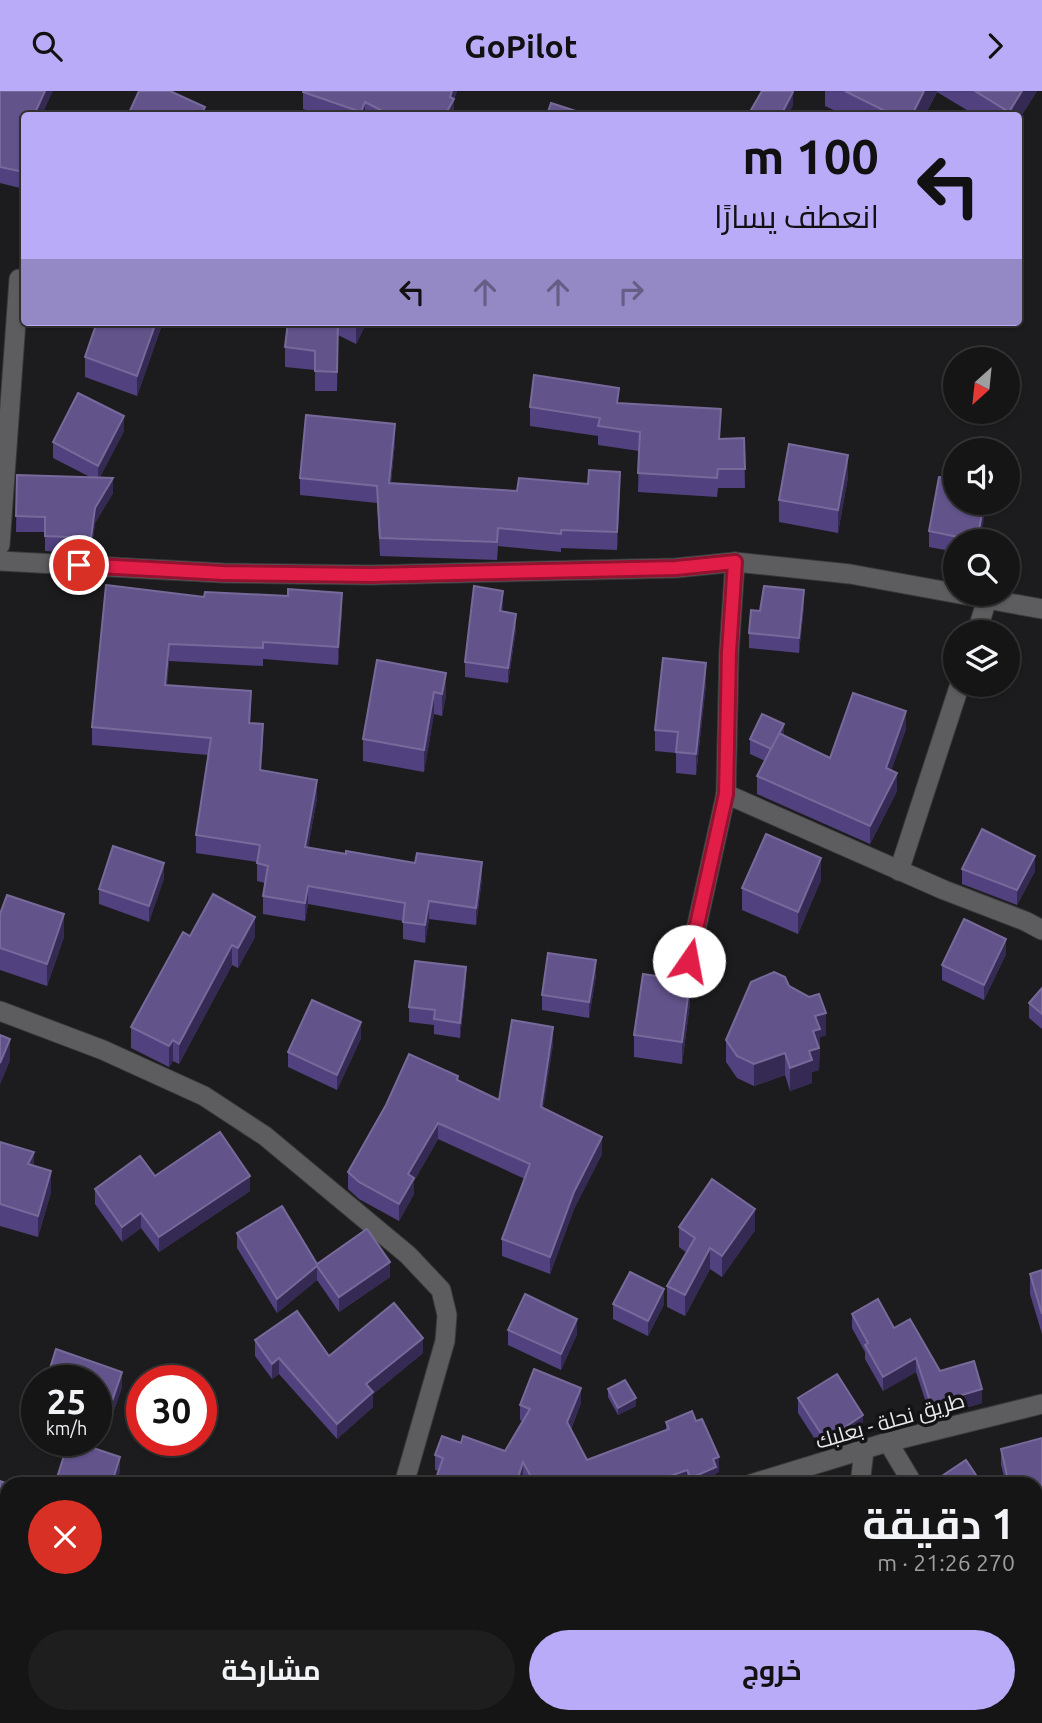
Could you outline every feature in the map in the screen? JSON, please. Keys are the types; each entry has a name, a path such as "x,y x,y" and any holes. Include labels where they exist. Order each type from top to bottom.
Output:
{"street":[{"path":"0,545 19,279"},
{"path":"0,561 223,573 371,575 676,568 735,562 850,574 943,591"},
{"path":"689,961 726,794 729,652 735,562"},
{"path":"1020,605 1042,609"},
{"path":"899,871 956,697"},
{"path":"726,794 899,871 1042,930"},
{"path":"0,1011 103,1050 204,1096 265,1136 428,1274 441,1290 444,1300 447,1315 446,1341 406,1477"},
{"name":"طريق نحلة - بعلبك","path":"775,1477 888,1442 1042,1404"},
{"path":"888,1442 909,1477"},
{"path":"861,1477 864,1451"}],"building":[{"path":"0,91 45,91 35,112 21,112 21,171 0,167"},
{"path":"139,91 170,91 205,107 202,112 129,112"},
{"path":"452,91 450,97 454,99 447,112 384,112 365,102 361,112 303,92"},
{"path":"762,91 793,92 783,112 750,112"},
{"path":"845,91 924,91 914,112 887,112"},
{"path":"975,91 1022,91 1009,112"},
{"path":"551,103 579,112 548,112"},
{"path":"96,326 155,326 137,376 85,357"},
{"path":"288,326 338,326 337,372 315,371 315,351 285,347"},
{"path":"534,375 619,388 617,403 721,409 719,439 744,438 745,469 718,469 717,478 638,473 640,432 598,426 600,418 530,407"},
{"path":"78,393 124,416 98,466 53,442"},
{"path":"306,415 395,424 389,483 517,491 519,478 588,484 589,470 620,472 617,532 561,530 561,534 498,528 497,542 380,538 377,486 300,478"},
{"path":"789,444 848,455 838,510 779,500"},
{"path":"17,475 113,478 95,508 91,538 45,536 45,517 16,516"},
{"path":"939,477 943,477 943,515 982,515 979,529 943,529 943,534 929,531"},
{"path":"106,585 204,597 205,592 288,596 288,589 342,593 338,647 263,642 263,648 169,644 165,685 251,691 249,723 263,724 260,770 317,780 305,847 415,863 417,853 482,862 476,908 429,901 425,925 403,922 405,903 308,886 305,903 263,896 268,866 257,863 260,845 196,835 211,738 92,727"},
{"path":"474,586 503,591 500,611 516,614 508,668 465,662"},
{"path":"764,586 804,590 799,638 749,633 751,610 760,611"},
{"path":"663,658 706,663 696,754 676,752 678,732 655,730"},
{"path":"377,660 446,673 442,694 434,692 424,750 363,739"},
{"path":"853,693 906,711 886,768 897,773 870,826 757,776 779,733 830,758"},
{"path":"762,714 784,724 771,749 750,739"},
{"path":"982,829 1035,856 1017,890 962,869"},
{"path":"766,834 821,858 798,912 742,888"},
{"path":"113,846 164,863 149,906 99,889"},
{"path":"213,894 255,917 238,948 232,945 179,1044 173,1040 169,1046 131,1027 183,932 190,936"},
{"path":"7,895 64,914 47,964 0,948 0,914"},
{"path":"964,919 1006,939 984,985 942,965"},
{"path":"548,953 596,960 589,1002 542,995"},
{"path":"415,961 466,967 460,1023 434,1019 435,1010 409,1007"},
{"path":"774,972 785,977 789,986 809,997 819,994 826,1013 815,1016 820,1029 813,1031 819,1048 809,1051 812,1060 790,1068 785,1053 754,1064 737,1056 726,1040 751,982"},
{"path":"643,974 690,981 682,1042 634,1035"},
{"path":"1042,988 1042,1014 1029,1003"},
{"path":"312,1000 361,1022 337,1075 288,1052"},
{"path":"512,1020 553,1027 541,1107 602,1137 574,1192 550,1257 502,1239 530,1164 438,1123 408,1174 414,1178 399,1204 359,1182 348,1172 386,1105 409,1054 458,1076 457,1080 499,1100"},
{"path":"0,1035 10,1039 0,1063"},
{"path":"220,1132 250,1176 159,1237 141,1213 122,1227 95,1189 140,1156 155,1176"},
{"path":"0,1142 34,1152 28,1164 51,1171 38,1216 0,1204"},
{"path":"712,1179 755,1209 722,1256 710,1248 685,1295 667,1286 695,1238 679,1227"},
{"path":"282,1206 317,1264 367,1229 390,1262 339,1297 317,1266 277,1299 237,1233"},
{"path":"1042,1270 1042,1314 1030,1274"},
{"path":"630,1272 664,1289 648,1321 613,1304"},
{"path":"525,1294 577,1319 561,1354 508,1330"},
{"path":"878,1299 894,1328 910,1319 940,1371 974,1361 982,1389 931,1404 916,1358 883,1377 852,1314"},
{"path":"394,1303 423,1338 366,1384 373,1392 337,1424 279,1358 272,1364 255,1340 297,1311 329,1356"},
{"path":"56,1349 102,1365 51,1365"},
{"path":"112,1369 122,1372 112,1401"},
{"path":"534,1369 581,1388 567,1422 587,1460 669,1429 666,1422 692,1411 696,1421 702,1419 719,1457 713,1459 716,1467 693,1477 687,1470 668,1477 531,1477 523,1462 518,1477 436,1477 443,1458 435,1455 442,1436 461,1443 463,1436 505,1451 530,1409 520,1405"},
{"path":"837,1374 863,1415 842,1429 822,1435 798,1398"},
{"path":"625,1380 636,1398 618,1408 608,1389"},
{"path":"1042,1438 1042,1477 1007,1477 1001,1449"},
{"path":"112,1454 120,1457 114,1476 117,1477 57,1477 64,1456"},
{"path":"966,1460 977,1477 940,1477"}],"route":[{"path":"79,565 223,573 371,575 676,568 735,562 729,652 726,794 689,961"}]}
